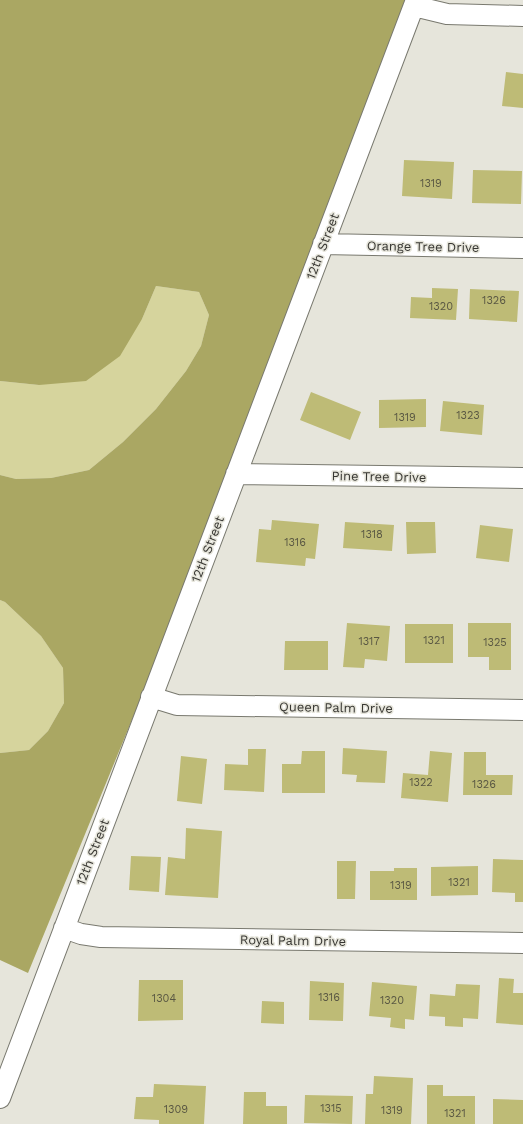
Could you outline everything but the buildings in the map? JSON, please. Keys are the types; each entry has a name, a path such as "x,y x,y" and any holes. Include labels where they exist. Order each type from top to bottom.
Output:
{"street":[{"path":"415,3 447,14 523,16"},
{"name":"12th Street","path":"0,1098 415,3"},
{"name":"Orange Tree Drive","path":"323,244 523,248"},
{"name":"Pine Tree Drive","path":"236,474 523,478"},
{"name":"Queen Palm Drive","path":"151,697 177,705 523,710"},
{"name":"Royal Palm Drive","path":"64,928 81,934 101,937 523,943"}],"shaded area":[{"path":"0,0 420,0 283,352 28,973 0,960 0,753 29,750 48,731 64,703 63,668 41,636 5,602 0,600 0,475 16,479 51,478 89,470 123,442 156,409 186,371 201,346 209,315 199,292 156,286 142,319 120,356 86,381 39,385 0,381"},
{"path":"156,286 199,292 209,315 201,346 186,371 156,409 123,442 89,470 51,478 16,479 0,475 0,381 39,385 142,319"},
{"path":"0,600 5,602 41,636 63,668 64,703 48,731 29,750 0,753"}]}
